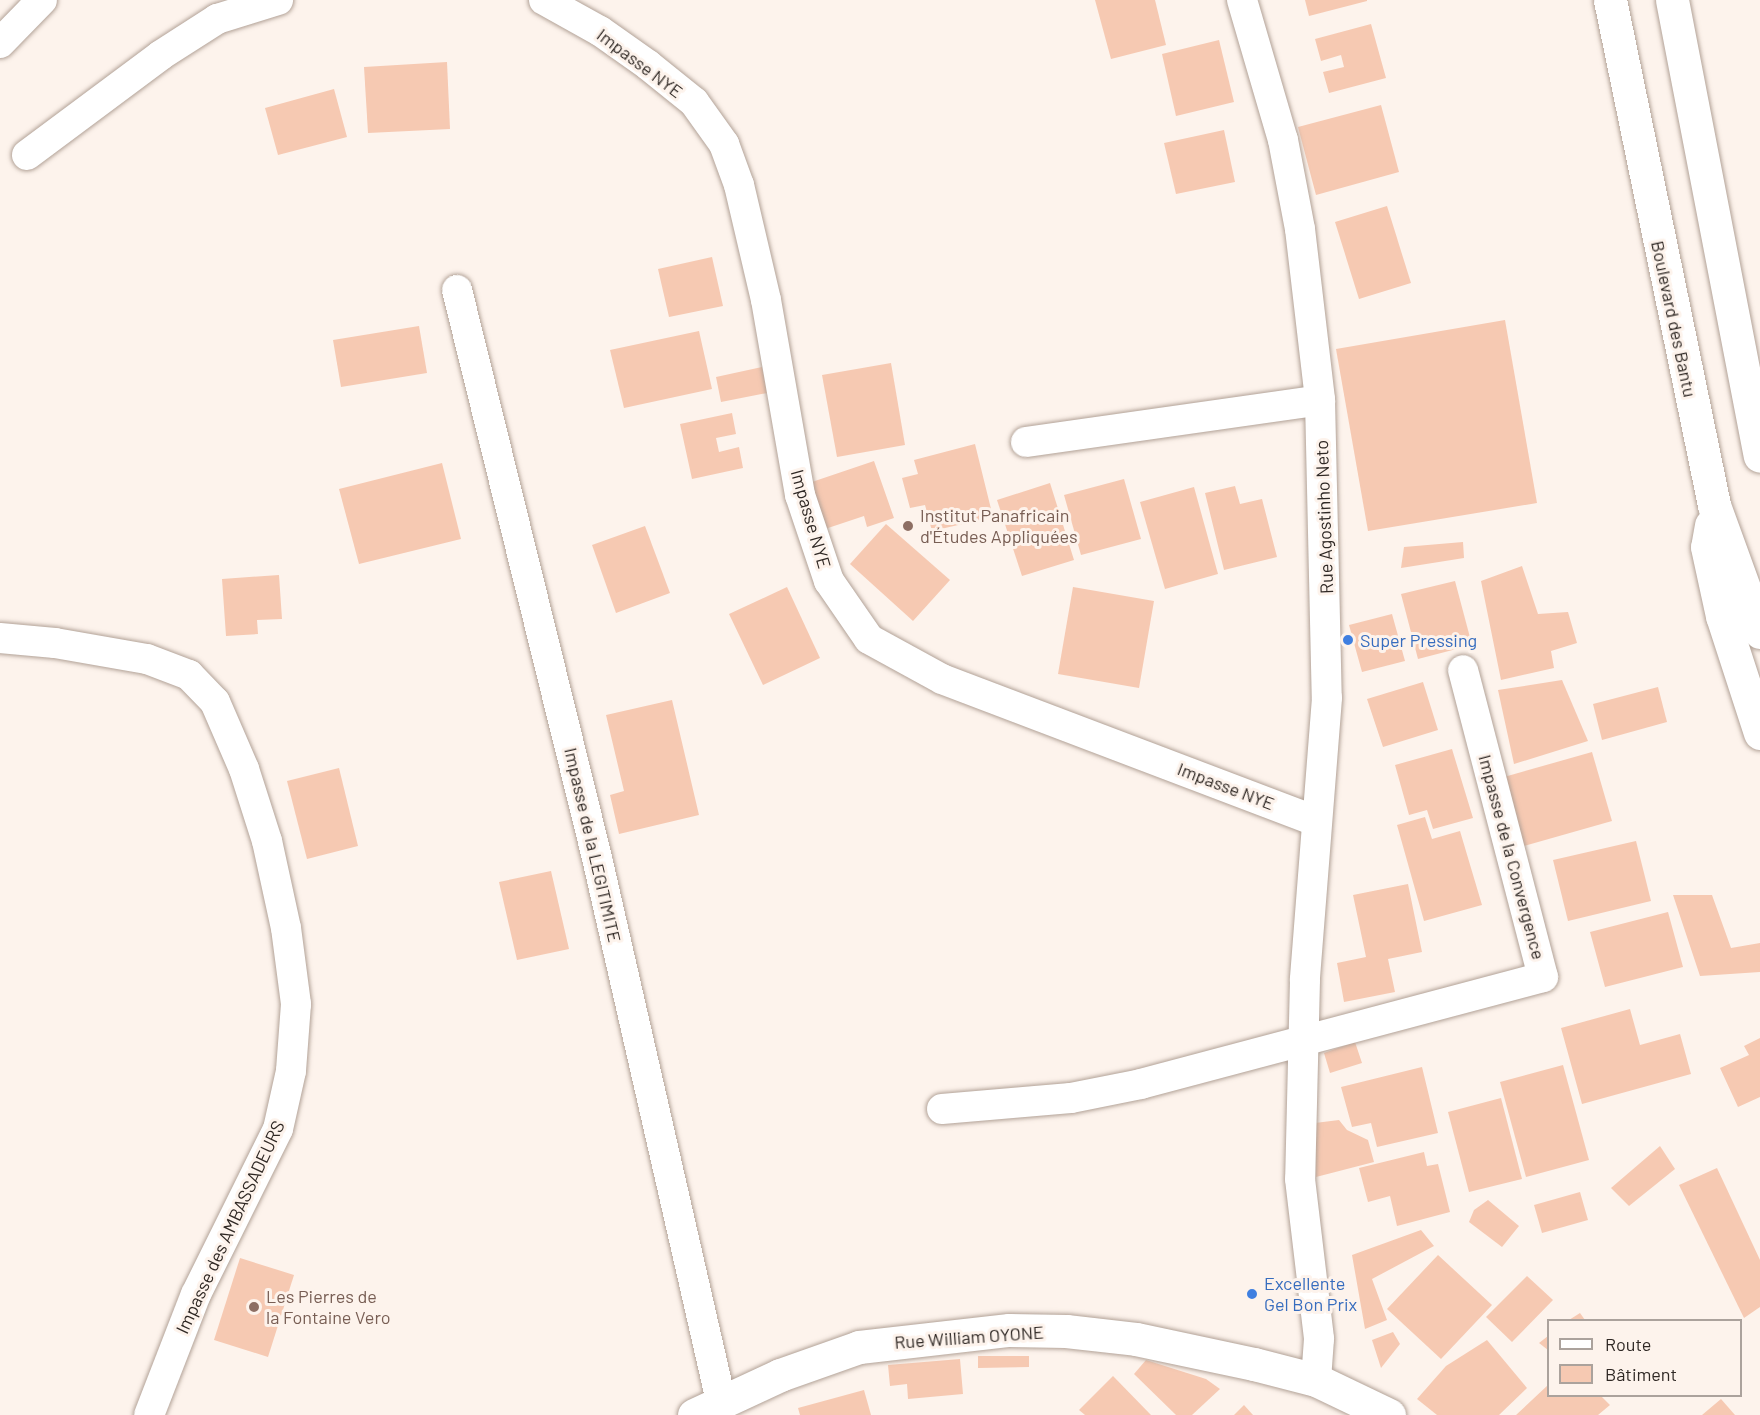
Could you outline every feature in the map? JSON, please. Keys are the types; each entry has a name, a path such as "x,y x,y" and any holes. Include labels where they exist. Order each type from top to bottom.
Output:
{"main road":[{"name":"Boulevard des Bantu","path":"1610,0 1714,505 1760,632"},
{"path":"1672,0 1760,453"},
{"path":"1714,505 1707,547 1722,616 1760,733"},
{"name":"Rue William OYONE","path":"707,1408 860,1347 1009,1330 1066,1330 1136,1339 1316,1380 1381,1412"}],"street":[{"path":"0,43 42,0"},
{"path":"27,155 161,55 217,19 278,0"},
{"name":"Impasse NYE","path":"544,0 600,32 648,65 694,102 724,144 739,185 766,300 800,495 829,581 869,639 942,679 1316,821"},
{"name":"Rue Agostinho Neto","path":"1242,0 1283,140 1300,229 1320,400 1327,686 1316,821 1304,1042 1300,1179 1319,1339 1316,1380"},
{"name":"Impasse de la LEGITIMITE","path":"457,290 597,858 707,1408"},
{"path":"1026,442 1320,400"},
{"name":"Impasse des AMBASSADEURS","path":"0,638 55,643 147,659 189,675 215,702 244,769 267,841 285,928 296,1004 291,1071 278,1129 196,1294 149,1415"},
{"name":"Impasse de la Convergence","path":"1304,1042 1543,977 1463,670"},
{"path":"942,1109 1071,1098 1304,1042"}],"building":[{"path":"1095,0 1155,0 1166,45 1111,59"},
{"path":"1305,0 1367,0 1367,1 1309,16"},
{"path":"1371,24 1386,78 1329,93 1323,72 1344,67 1341,55 1321,61 1315,39"},
{"path":"1219,40 1234,102 1176,116 1162,54"},
{"path":"447,62 450,129 368,133 364,67"},
{"path":"334,89 347,137 278,155 265,108"},
{"path":"1381,105 1399,172 1316,195 1298,127"},
{"path":"1224,130 1235,182 1176,194 1164,143"},
{"path":"1387,206 1411,283 1359,299 1335,222"},
{"path":"712,257 723,306 669,317 658,269"},
{"path":"1505,320 1537,503 1368,531 1336,349"},
{"path":"419,326 427,373 341,387 333,340"},
{"path":"699,331 712,389 624,408 610,350"},
{"path":"891,363 905,445 837,457 822,375"},
{"path":"762,367 767,393 721,402 716,377"},
{"path":"732,413 736,434 716,438 719,452 739,447 743,468 692,479 680,424"},
{"path":"975,444 993,517 932,531 925,505 910,508 902,478 918,474 914,460"},
{"path":"874,461 894,518 867,527 864,516 822,530 806,484"},
{"path":"442,463 461,539 359,564 339,489"},
{"path":"1124,479 1141,539 1081,555 1064,495"},
{"path":"1050,483 1074,560 1022,576 997,500"},
{"path":"1235,486 1240,504 1262,499 1277,557 1224,570 1205,493"},
{"path":"1194,487 1218,574 1165,589 1140,502"},
{"path":"886,524 950,580 913,621 850,564"},
{"path":"645,526 670,593 616,613 592,545"},
{"path":"1463,542 1464,558 1401,568 1404,547"},
{"path":"1522,566 1538,614 1568,612 1577,643 1551,651 1554,668 1501,680 1481,581"},
{"path":"279,575 282,619 257,620 258,634 226,636 222,579"},
{"path":"1455,581 1472,645 1418,659 1401,594"},
{"path":"787,587 820,658 763,685 729,614"},
{"path":"1073,587 1154,601 1139,688 1058,674"},
{"path":"1392,614 1405,661 1362,672 1349,625"},
{"path":"1562,680 1588,741 1514,764 1498,690"},
{"path":"1423,682 1438,730 1383,747 1367,699"},
{"path":"1658,687 1667,722 1602,740 1593,704"},
{"path":"672,700 699,815 619,834 610,795 624,791 606,715"},
{"path":"1452,749 1473,818 1433,829 1427,810 1409,815 1395,765"},
{"path":"1592,752 1612,821 1524,846 1504,777"},
{"path":"339,768 358,846 307,859 287,781"},
{"path":"1425,817 1432,839 1460,831 1482,905 1424,921 1397,825"},
{"path":"1636,841 1651,901 1568,921 1553,860"},
{"path":"551,871 569,949 517,960 499,882"},
{"path":"1408,884 1422,952 1388,959 1395,992 1344,1002 1337,963 1366,957 1353,895"},
{"path":"1673,895 1712,895 1731,948 1760,943 1760,972 1700,976"},
{"path":"1668,912 1683,967 1605,987 1590,932"},
{"path":"1630,1009 1640,1045 1680,1034 1691,1074 1582,1104 1561,1028"},
{"path":"1760,1038 1760,1097 1738,1107 1720,1068 1749,1055 1744,1046"},
{"path":"1355,1042 1362,1063 1330,1073 1324,1053"},
{"path":"1563,1065 1589,1160 1526,1177 1500,1082"},
{"path":"1422,1067 1438,1133 1377,1147 1371,1123 1352,1127 1341,1087"},
{"path":"1501,1098 1522,1179 1469,1192 1448,1112"},
{"path":"1339,1120 1347,1130 1368,1140 1374,1162 1316,1177 1315,1123"},
{"path":"1660,1146 1675,1169 1629,1206 1611,1188"},
{"path":"1424,1152 1427,1166 1438,1164 1450,1212 1397,1226 1390,1196 1368,1202 1359,1168"},
{"path":"1717,1168 1760,1260 1760,1307 1744,1318 1679,1185"},
{"path":"1580,1192 1588,1220 1542,1233 1534,1205"},
{"path":"1488,1200 1519,1226 1502,1247 1469,1222 1474,1210"},
{"path":"1421,1230 1434,1246 1372,1279 1387,1320 1365,1329 1352,1255"},
{"path":"1438,1255 1492,1305 1441,1359 1387,1309"},
{"name":"Les Pierres de la Fontaine Vero","path":"240,1258 294,1275 268,1357 214,1340"},
{"path":"1527,1276 1553,1300 1512,1342 1486,1317"},
{"path":"1580,1313 1584,1319 1571,1319"},
{"path":"1393,1332 1400,1344 1381,1368 1372,1340"},
{"path":"1547,1337 1547,1349 1539,1343"},
{"path":"1487,1340 1527,1388 1499,1415 1437,1415 1417,1399 1446,1366"},
{"path":"978,1356 1029,1356 1029,1367 978,1368"},
{"path":"960,1359 963,1394 908,1399 907,1384 890,1386 888,1365"},
{"path":"1146,1360 1206,1379 1220,1389 1192,1415 1176,1415 1134,1374"},
{"path":"1113,1376 1151,1415 1085,1415 1079,1410"},
{"path":"1547,1386 1547,1397 1602,1397 1610,1405 1598,1415 1516,1415"},
{"path":"864,1390 871,1415 800,1415 798,1408"},
{"path":"1721,1399 1735,1415 1702,1415"},
{"path":"1244,1405 1253,1415 1234,1415"}],"place":[{"name":"Institut Panafricain d'Études Appliquées","path":"908,526"},
{"name":"Super Pressing","path":"1348,640"},
{"name":"Excellente Gel Bon Prix","path":"1252,1294"},
{"name":"Les Pierres de la Fontaine Vero","path":"254,1307"}]}
